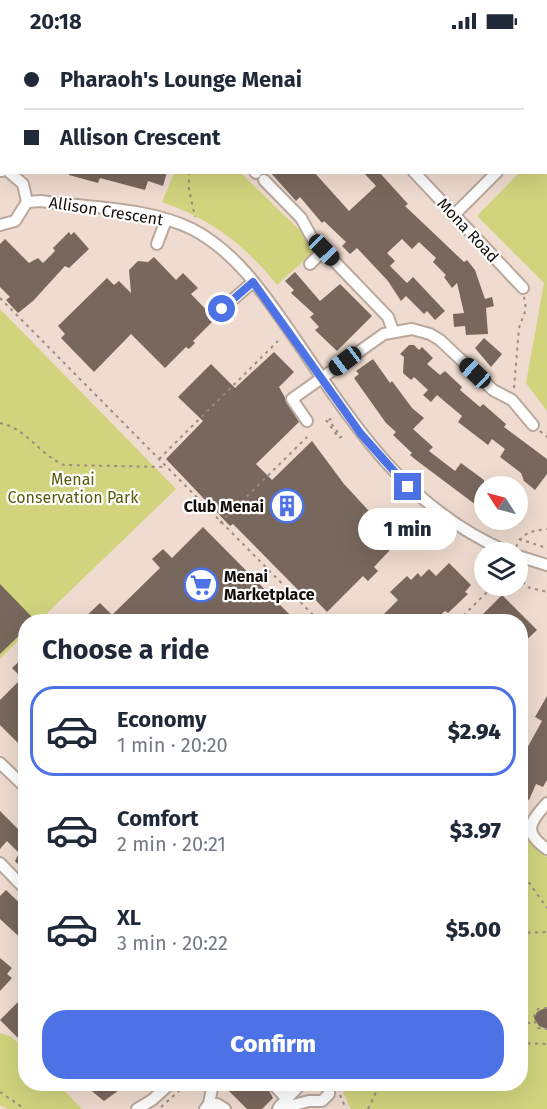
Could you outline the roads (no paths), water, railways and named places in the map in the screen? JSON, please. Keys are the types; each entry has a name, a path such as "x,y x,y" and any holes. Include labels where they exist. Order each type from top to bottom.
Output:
{"street":[{"path":"0,225 15,221 27,202 23,184 11,174"},
{"name":"Mona Road","path":"416,174 523,288"},
{"path":"454,215 494,174"},
{"path":"258,175 301,218 312,238 388,316 393,331"},
{"name":"Allison Crescent","path":"27,202 41,201 138,213 194,230 220,247 253,282 372,448 408,487 458,527 492,542"},
{"path":"157,244 166,220"},
{"path":"310,264 324,250"},
{"path":"222,309 253,282"},
{"path":"307,422 292,399 376,339 393,331 412,329 430,334 493,390 512,400 533,425"},
{"name":"Allison Crescent","path":"528,558 547,566"},
{"path":"0,763 18,780"},
{"path":"547,803 533,818 530,826 532,836 547,849"},
{"path":"0,863 18,882"},
{"path":"136,1109 162,1091"},
{"path":"207,1107 211,1091"},
{"path":"280,1091 287,1099"},
{"path":"278,1109 294,1091"},
{"path":"302,1091 309,1101"},
{"path":"278,1109 309,1101 326,1104"},
{"path":"207,1107 217,1104 225,1109"}],"place":[{"name":"Club Menai","path":"287,506"},
{"name":"Menai Marketplace","path":"201,585"}],"park label":[{"name":"Menai Conservation Park","path":"73,488"}]}
